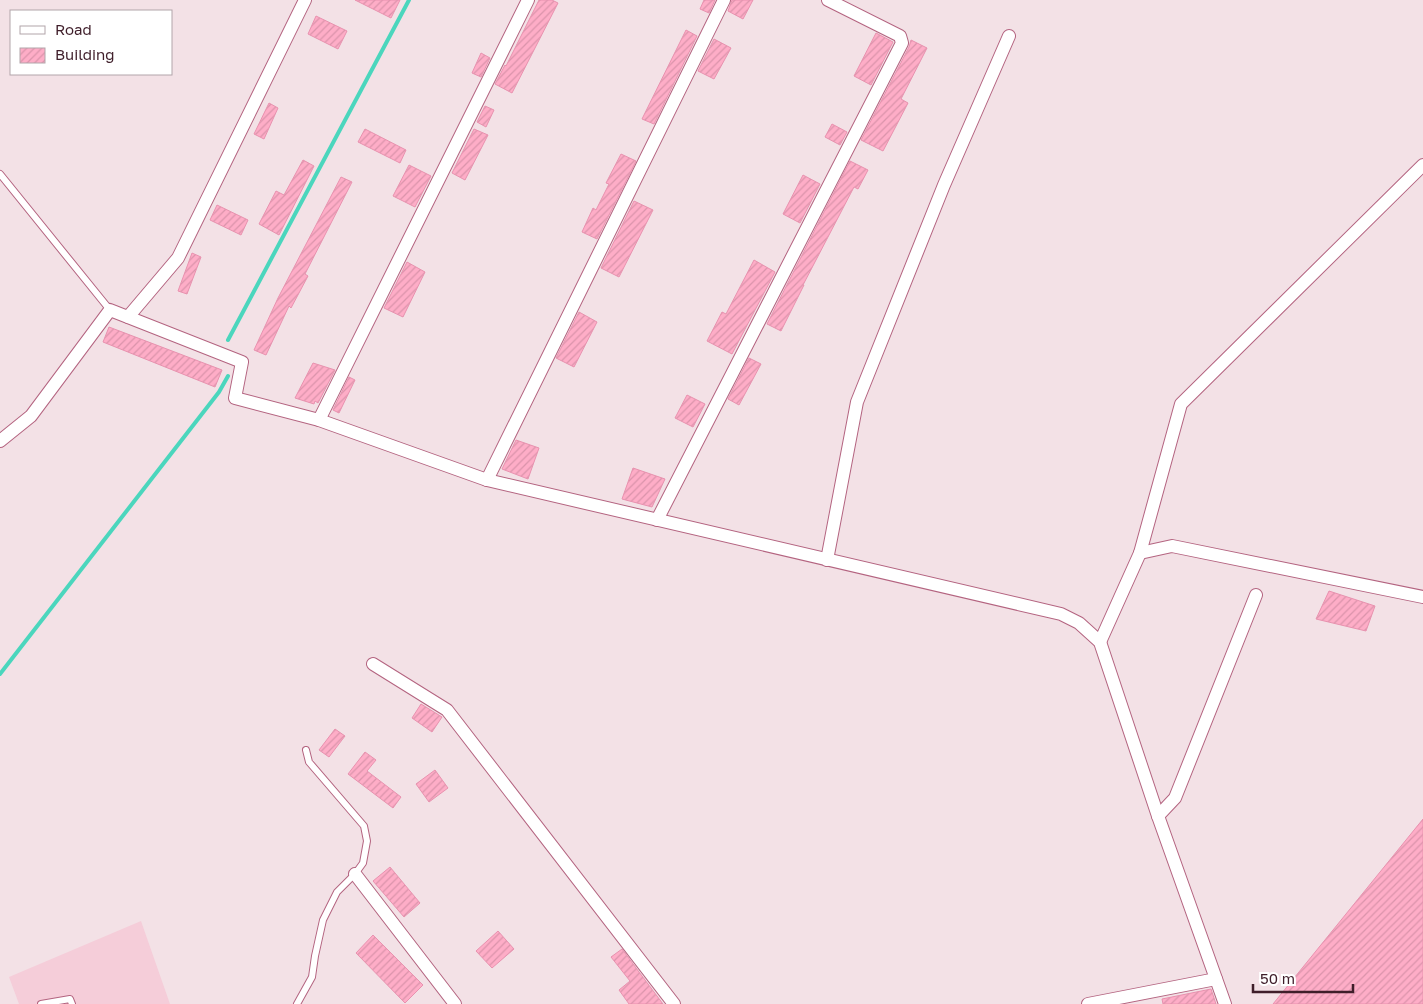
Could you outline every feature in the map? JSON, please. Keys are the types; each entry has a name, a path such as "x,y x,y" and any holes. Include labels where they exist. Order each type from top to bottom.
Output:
{"street":[{"path":"128,317 178,258 305,0"},
{"path":"319,420 528,0"},
{"path":"487,480 724,0"},
{"path":"657,520 902,43 900,36 828,0"},
{"path":"827,560 857,402 944,185 1009,36"},
{"path":"1100,642 1140,553 1181,404 1423,165"},
{"path":"0,441 31,416 110,310 242,362 235,398 319,420 487,480 1061,614 1080,624 1100,642 1158,816 1225,1004"},
{"path":"1140,553 1172,546 1423,598"},
{"path":"1158,816 1174,798 1256,595"},
{"path":"374,664 447,710 674,1004"},
{"path":"355,874 455,1004"},
{"path":"1088,1004 1216,980"}],"lane":[{"path":"0,174 110,310"},
{"path":"298,1004 312,977 323,920 337,892 363,863 367,841 364,826 310,762 306,750"},
{"path":"41,1004 70,998 72,1004"}],"shaded area":[{"path":"141,921 170,1004 19,1004 9,977"}],"building":[{"path":"355,0 400,0 391,18"},
{"path":"539,0 552,0 558,3 512,93 495,84"},
{"path":"704,0 715,0 709,13 700,9"},
{"path":"732,0 753,0 743,19 728,11"},
{"path":"316,16 347,31 338,49 308,34"},
{"path":"686,30 697,36 654,124 642,119"},
{"path":"876,33 893,42 871,85 854,76"},
{"path":"714,39 731,48 714,79 698,71"},
{"path":"911,40 927,48 901,99 908,103 883,151 861,140"},
{"path":"481,53 490,58 481,77 472,73"},
{"path":"269,103 278,108 264,139 254,134"},
{"path":"485,106 494,110 486,127 477,122"},
{"path":"832,124 847,132 840,145 825,137"},
{"path":"365,129 406,150 400,163 358,142"},
{"path":"474,129 488,135 465,180 452,173"},
{"path":"621,154 636,161 597,239 582,232 593,208 596,210 609,184 606,183"},
{"path":"303,160 314,166 279,235 259,224 276,191 284,195"},
{"path":"850,161 868,170 858,189 854,187 781,331 767,324"},
{"path":"409,165 431,176 415,207 393,196"},
{"path":"803,175 820,184 800,223 783,214"},
{"path":"341,177 352,182 305,274 308,276 291,308 289,306 266,355 254,350 278,298"},
{"path":"634,201 653,210 619,277 601,268"},
{"path":"217,205 248,220 241,235 210,220"},
{"path":"192,253 201,257 187,294 178,291"},
{"path":"754,260 775,272 732,354 707,341 722,312 726,314"},
{"path":"407,262 425,272 403,317 384,308"},
{"path":"579,312 597,322 574,367 556,358"},
{"path":"109,327 222,370 215,387 103,342"},
{"path":"749,358 761,364 739,405 728,399"},
{"path":"313,363 335,370 318,403 315,401 314,404 295,398"},
{"path":"349,377 355,380 339,413 333,410"},
{"path":"687,395 705,404 693,427 675,418"},
{"path":"516,440 539,448 528,479 502,469"},
{"path":"633,468 665,479 652,507 622,499"},
{"path":"1329,591 1375,606 1366,631 1316,619"},
{"path":"421,704 442,717 432,732 412,718"},
{"path":"335,729 345,736 329,757 319,750"},
{"path":"365,752 376,760 367,771 401,797 393,808 348,774"},
{"path":"435,770 448,788 429,802 416,784"},
{"path":"1423,819 1423,1004 1273,1004"},
{"path":"390,867 420,903 404,917 373,881"},
{"path":"498,931 514,949 492,968 476,951"},
{"path":"373,935 423,985 405,1003 356,953"},
{"path":"622,949 663,1004 629,1004 619,990 630,981 611,957"},
{"path":"1211,989 1216,1004 1163,1004 1162,999"}],"waterway":[{"path":"228,340 409,0"},
{"path":"0,674 219,392 228,376"}]}
